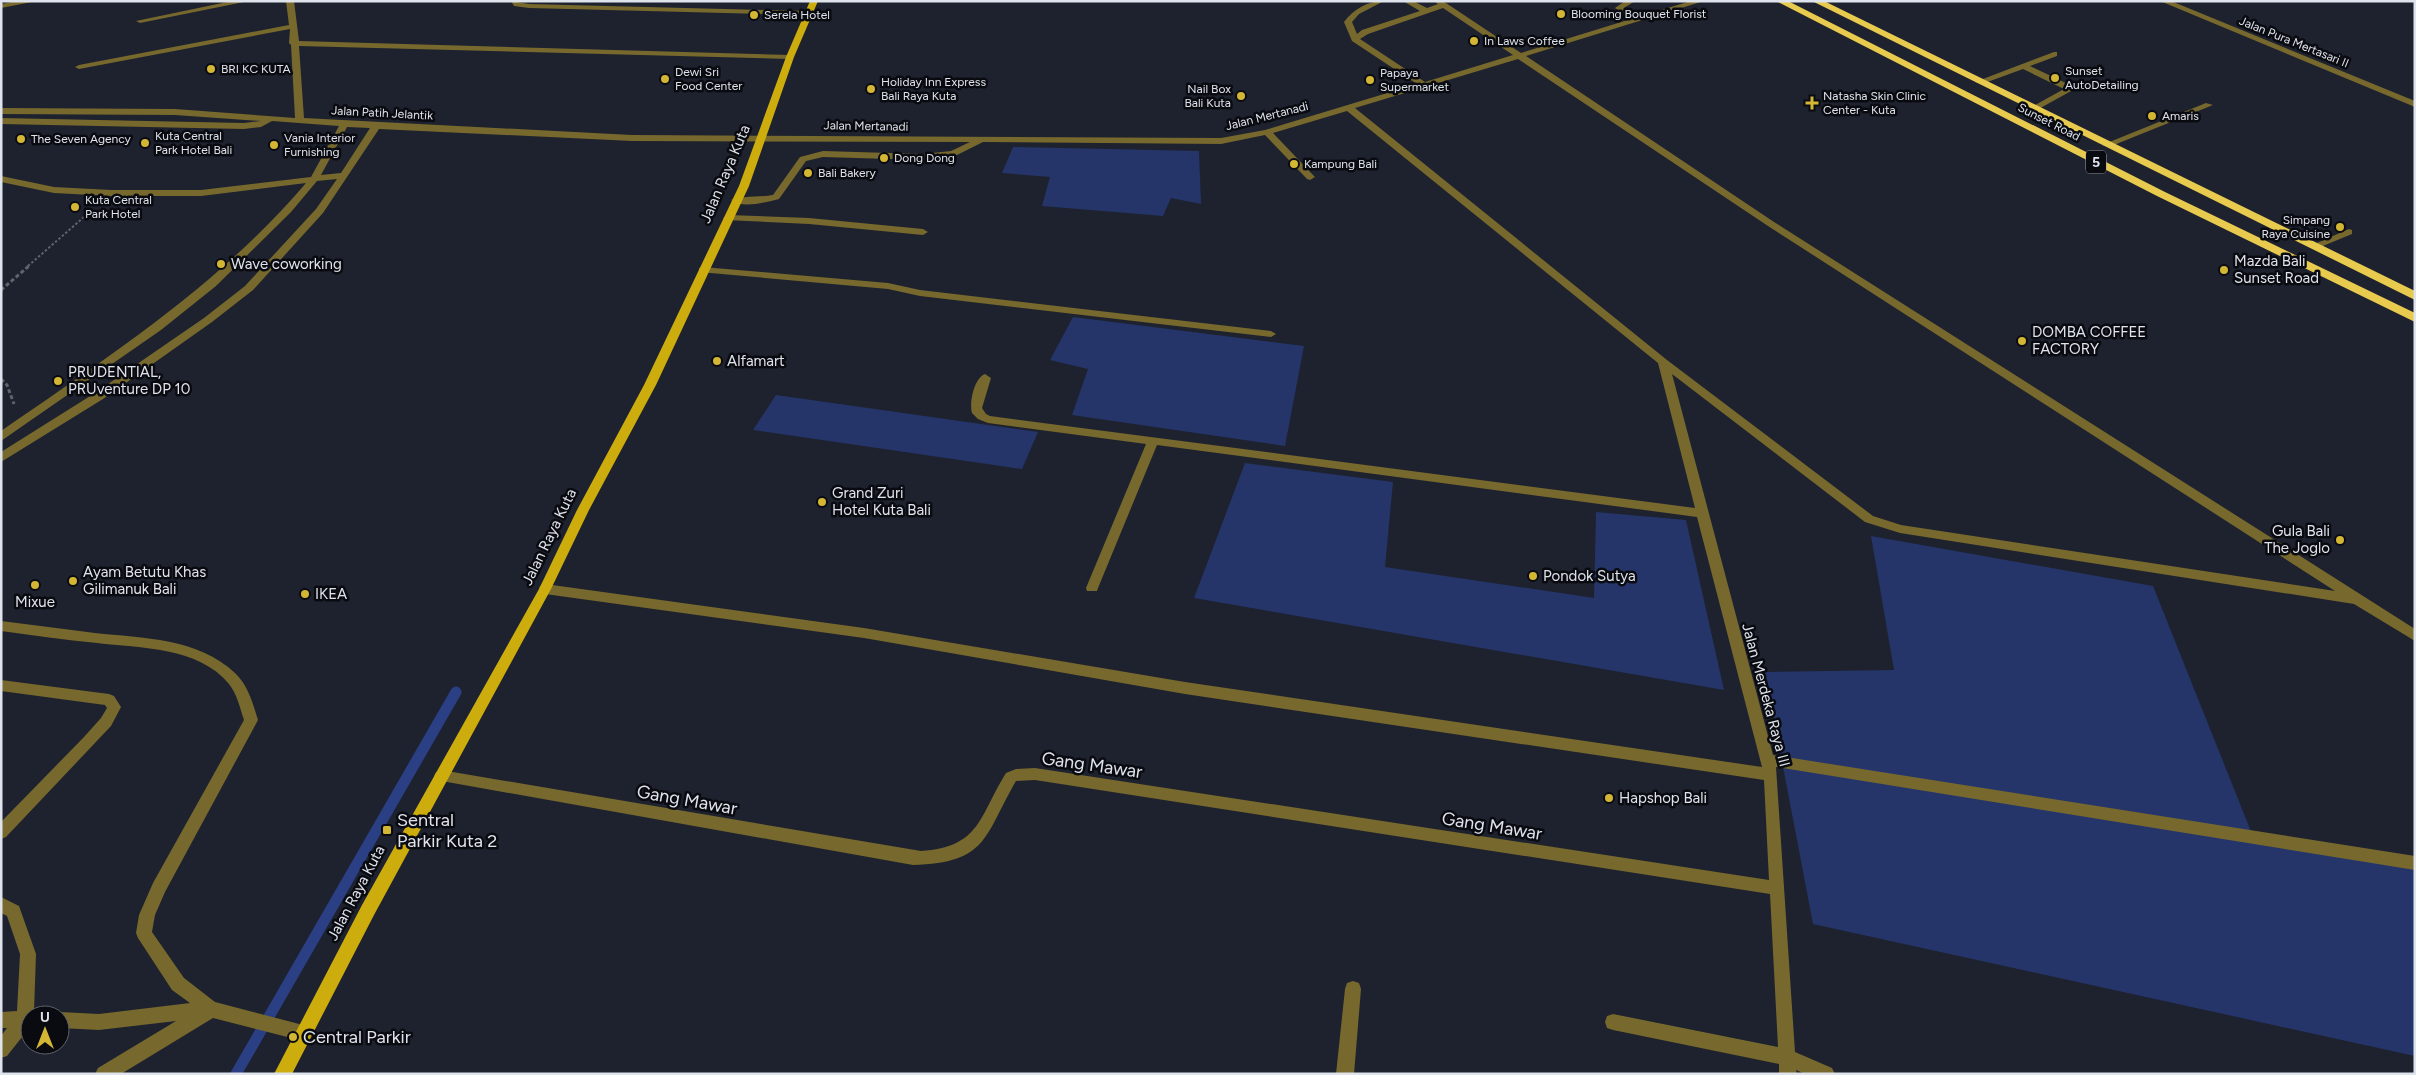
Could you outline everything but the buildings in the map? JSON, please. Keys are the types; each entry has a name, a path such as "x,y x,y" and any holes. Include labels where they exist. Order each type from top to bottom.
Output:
{"highway":[{"name":"Sunset Road","path":"1780,1 2160,194 2415,318"},
{"name":"Sunset Road","path":"1816,1 2415,296"}],"main road":[{"name":"Jalan Raya Kuta","path":"282,1074 441,776 545,589 583,510 650,385 736,200 762,138 790,57 814,1"}],"street":[{"path":"1,6 33,1"},
{"path":"140,21 245,1"},
{"path":"290,1 294,26 300,120"},
{"path":"516,1 516,4 529,6 808,14"},
{"path":"1380,1 1356,12 1348,22 1354,39 1424,84"},
{"path":"1407,1 1426,12"},
{"path":"1631,1 1619,8 1637,20"},
{"name":"Jalan Mertanadi","path":"762,138 1221,141 1267,132 1700,1"},
{"name":"Jalan Pura Mertasari II","path":"2164,1 2415,104"},
{"path":"1354,39 1365,32 1426,12 1441,3 1771,224 2415,636"},
{"path":"79,67 294,26"},
{"path":"294,43 790,57"},
{"path":"1979,82 2054,54"},
{"path":"2024,66 2067,86 2069,90 2032,109"},
{"path":"2106,145 2209,105"},
{"path":"1,121 244,126 258,125 270,118 290,112 298,106"},
{"path":"1348,108 1663,362 1857,511 1884,525 2358,600"},
{"name":"Jalan Patih Jelantik","path":"1,111 175,112 376,126 632,138 762,138"},
{"path":"1,437 157,328 212,284 259,240 314,179 344,124"},
{"path":"1,458 100,396 208,320 249,288 314,218 376,126"},
{"path":"1267,132 1310,176"},
{"path":"736,200 759,201 776,197 803,159 823,154 923,158 953,154 983,140"},
{"path":"1,179 54,190 111,193 200,193 344,175"},
{"path":"728,218 809,221 923,232"},
{"path":"2316,246 2349,232"},
{"path":"703,270 888,286 920,294 1271,334"},
{"name":"Jalan Merdeka Raya III","path":"1663,362 1771,775 1787,1066"},
{"path":"985,378 976,405 976,412 981,417 1701,513"},
{"path":"1092,588 1154,441"},
{"path":"545,589 864,633 1185,688 1771,775"},
{"path":"1,626 154,645 184,651 213,663 231,676 243,694 250,720 159,888 147,915 144,934 178,984 211,1009"},
{"path":"1,685 109,700 114,706 106,722 95,735 1,832"},
{"path":"1768,760 2415,864"},
{"name":"Gang Mawar","path":"441,776 904,856 927,858 942,856 976,840 1011,777 1036,774 1778,888"},
{"path":"1,904 13,912 28,954 28,1005"},
{"path":"1345,1074 1353,989"},
{"path":"104,1074 211,1009"},
{"path":"70,1021 99,1022 211,1009 303,1033"},
{"path":"1,1020 20,1019"},
{"path":"1613,1022 1826,1074"},
{"path":"1,1050 20,1027"}],"path":[{"path":"1,290 111,193"},
{"path":"1,379 7,385 22,424"}],"shaded area":[{"path":"1013,147 1199,151 1201,204 1171,198 1163,216 1042,206 1050,177 1002,173"},
{"path":"1073,317 1304,346 1285,446 1072,415 1088,369 1050,360"},
{"path":"776,395 1038,432 1022,469 753,430"},
{"path":"1245,463 1393,482 1385,567 1594,598 1596,512 1686,520 1724,690 1194,598"},
{"path":"1871,536 2153,586 2254,839 2415,863 2415,1056 1813,924 1765,672 1894,670"}],"waterway":[{"path":"236,1074 456,692"}],"place":[{"name":"Blooming Bouquet Florist","path":"1561,14"},
{"name":"Serela Hotel","path":"754,15"},
{"name":"In Laws Coffee","path":"1474,41"},
{"name":"BRI KC KUTA","path":"211,69"},
{"name":"Sunset AutoDetailing","path":"2055,78"},
{"name":"Dewi Sri Food Center","path":"665,79"},
{"name":"Papaya Supermarket","path":"1370,80"},
{"name":"Holiday Inn Express Bali Raya Kuta","path":"871,89"},
{"name":"Nail Box Bali Kuta","path":"1241,96"},
{"name":"Natasha Skin Clinic Center - Kuta","path":"1812,103"},
{"name":"Amaris","path":"2152,116"},
{"name":"The Seven Agency","path":"21,139"},
{"name":"Kuta Central Park Hotel Bali","path":"145,143"},
{"name":"Vania Interior Furnishing","path":"274,145"},
{"name":"Dong Dong","path":"884,158"},
{"name":"Kampung Bali","path":"1294,164"},
{"name":"Bali Bakery","path":"808,173"},
{"name":"Kuta Central Park Hotel","path":"75,207"},
{"name":"Simpang Raya Cuisine","path":"2340,227"},
{"name":"Wave coworking","path":"221,264"},
{"name":"Mazda Bali Sunset Road","path":"2224,270"},
{"name":"DOMBA COFFEE FACTORY","path":"2022,341"},
{"name":"Alfamart","path":"717,361"},
{"name":"PRUDENTIAL, PRUventure DP 10","path":"58,381"},
{"name":"Grand Zuri Hotel Kuta Bali","path":"822,502"},
{"name":"Gula Bali The Joglo","path":"2340,540"},
{"name":"Pondok Sutya","path":"1533,576"},
{"name":"Ayam Betutu Khas Gilimanuk Bali","path":"73,581"},
{"name":"Mixue","path":"35,585"},
{"name":"IKEA","path":"305,594"},
{"name":"Hapshop Bali","path":"1609,798"},
{"name":"Sentral Parkir Kuta 2","path":"387,830"},
{"name":"Central Parkir","path":"293,1037"}]}
